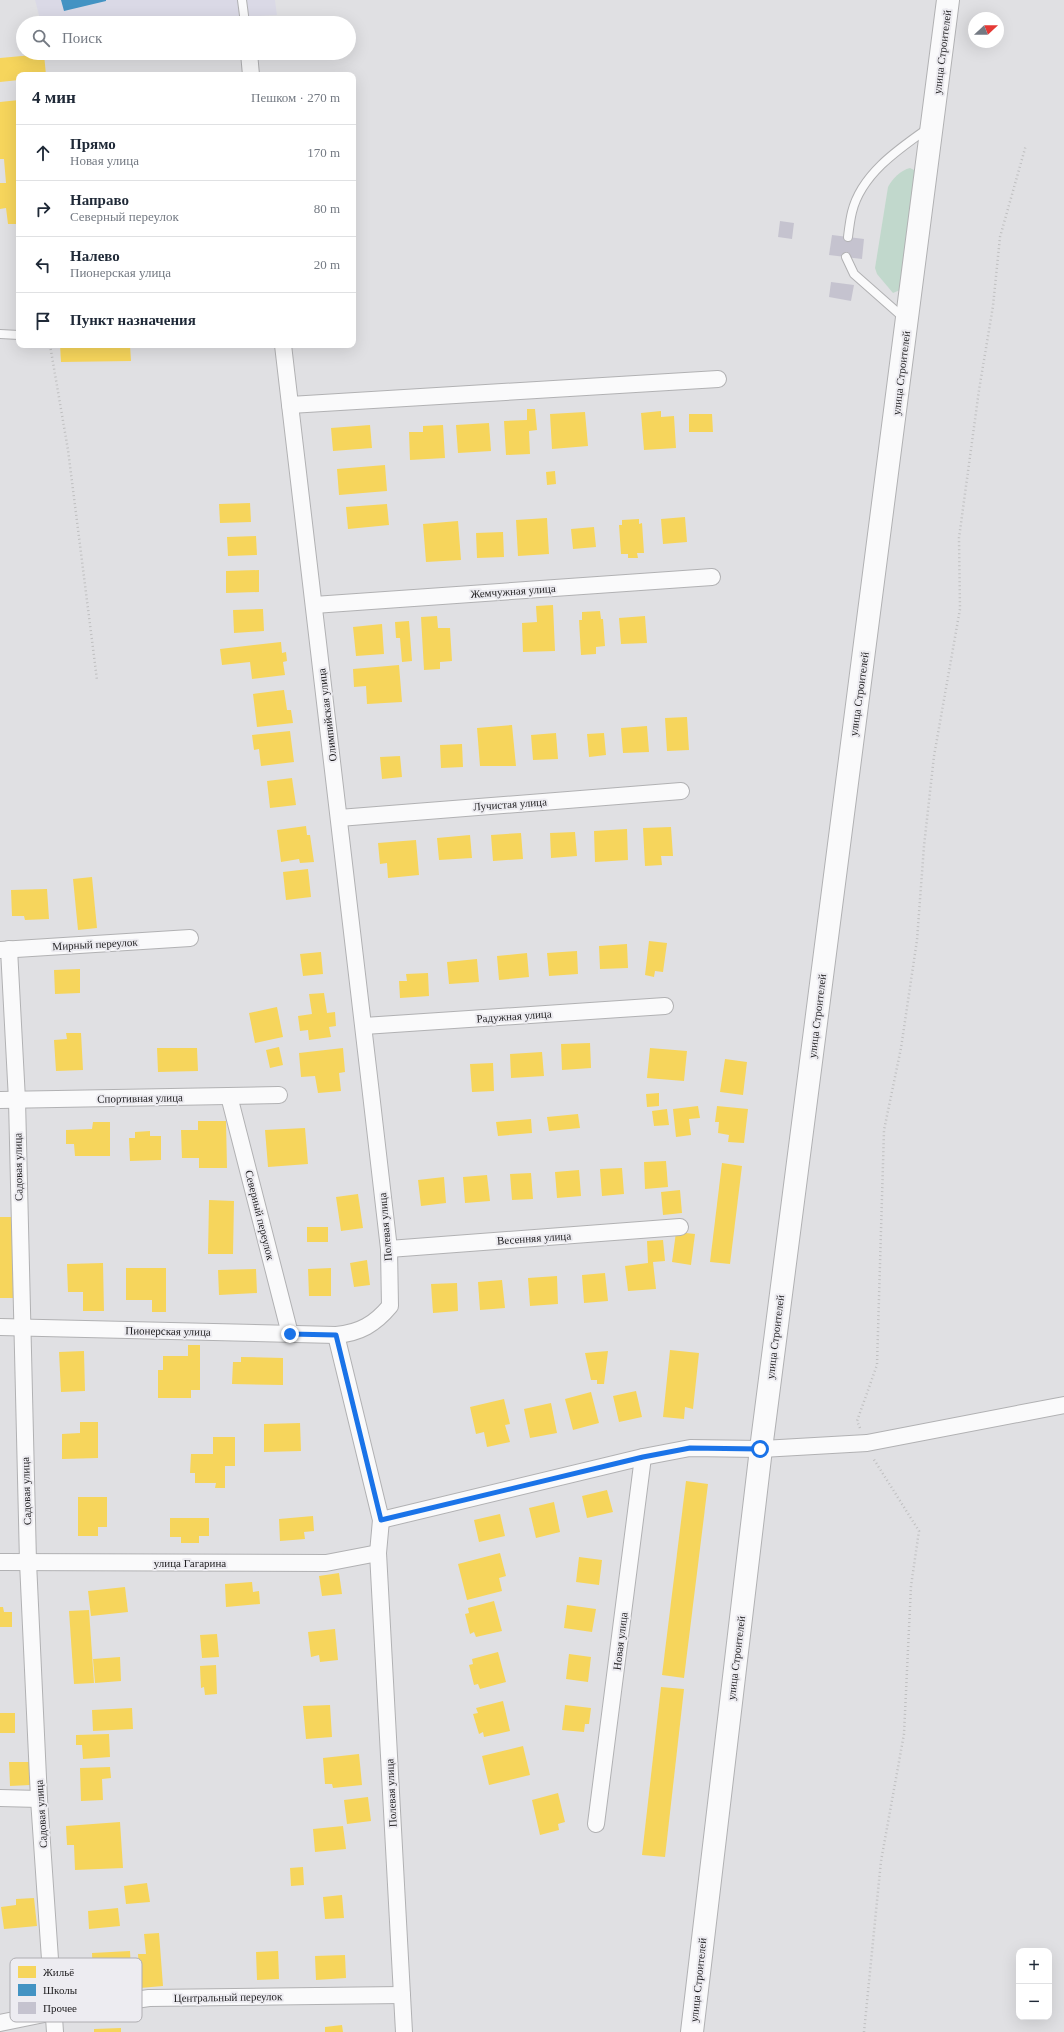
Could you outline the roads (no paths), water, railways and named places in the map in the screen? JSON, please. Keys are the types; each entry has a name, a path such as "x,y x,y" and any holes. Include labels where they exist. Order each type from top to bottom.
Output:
{"main road":[{"name":"улица Строителей","path":"692,2032 760,1449 908,322 948,0"}],"street":[{"path":"249,60 251,72"},
{"name":"Олимпийская улица","path":"283,348 370,1085"},
{"path":"290,405 718,379"},
{"name":"Жемчужная улица","path":"314,605 712,577"},
{"name":"Лучистая улица","path":"339,818 681,791"},
{"name":"Мирный переулок","path":"5,949 190,938"},
{"name":"Садовая улица","path":"5,949 17,1100 28,1562 40,1799 50,1958"},
{"name":"Радужная улица","path":"364,1026 665,1006"},
{"name":"Полевая улица","path":"336,1335 350,1334 364,1329 379,1320 390,1306 388,1249 370,1085"},
{"name":"Спортивная улица","path":"0,1100 279,1095"},
{"name":"Северный переулок","path":"229,1096 290,1334"},
{"name":"Весенняя улица","path":"388,1249 680,1227"},
{"name":"Пионерская улица","path":"0,1327 336,1335"},
{"path":"336,1335 381,1520 378,1553"},
{"path":"381,1520 643,1457 690,1448 760,1449 867,1443 1064,1405"},
{"name":"Новая улица","path":"596,1824 643,1457"},
{"name":"Полевая улица","path":"378,1553 404,2032"},
{"name":"улица Гагарина","path":"0,1562 326,1563 378,1553"},
{"path":"0,1798 40,1799"},
{"name":"Центральный переулок","path":"142,1999 402,1995"},
{"name":"Центральный переулок","path":"0,2023 10,2021"},
{"name":"Садовая улица","path":"54,2022 55,2032"}],"lane":[{"path":"242,0 244,16"},
{"path":"848,237 852,211 865,184 896,151 933,125"},
{"path":"846,257 854,274 908,322"},
{"path":"0,334 16,335"}]}
